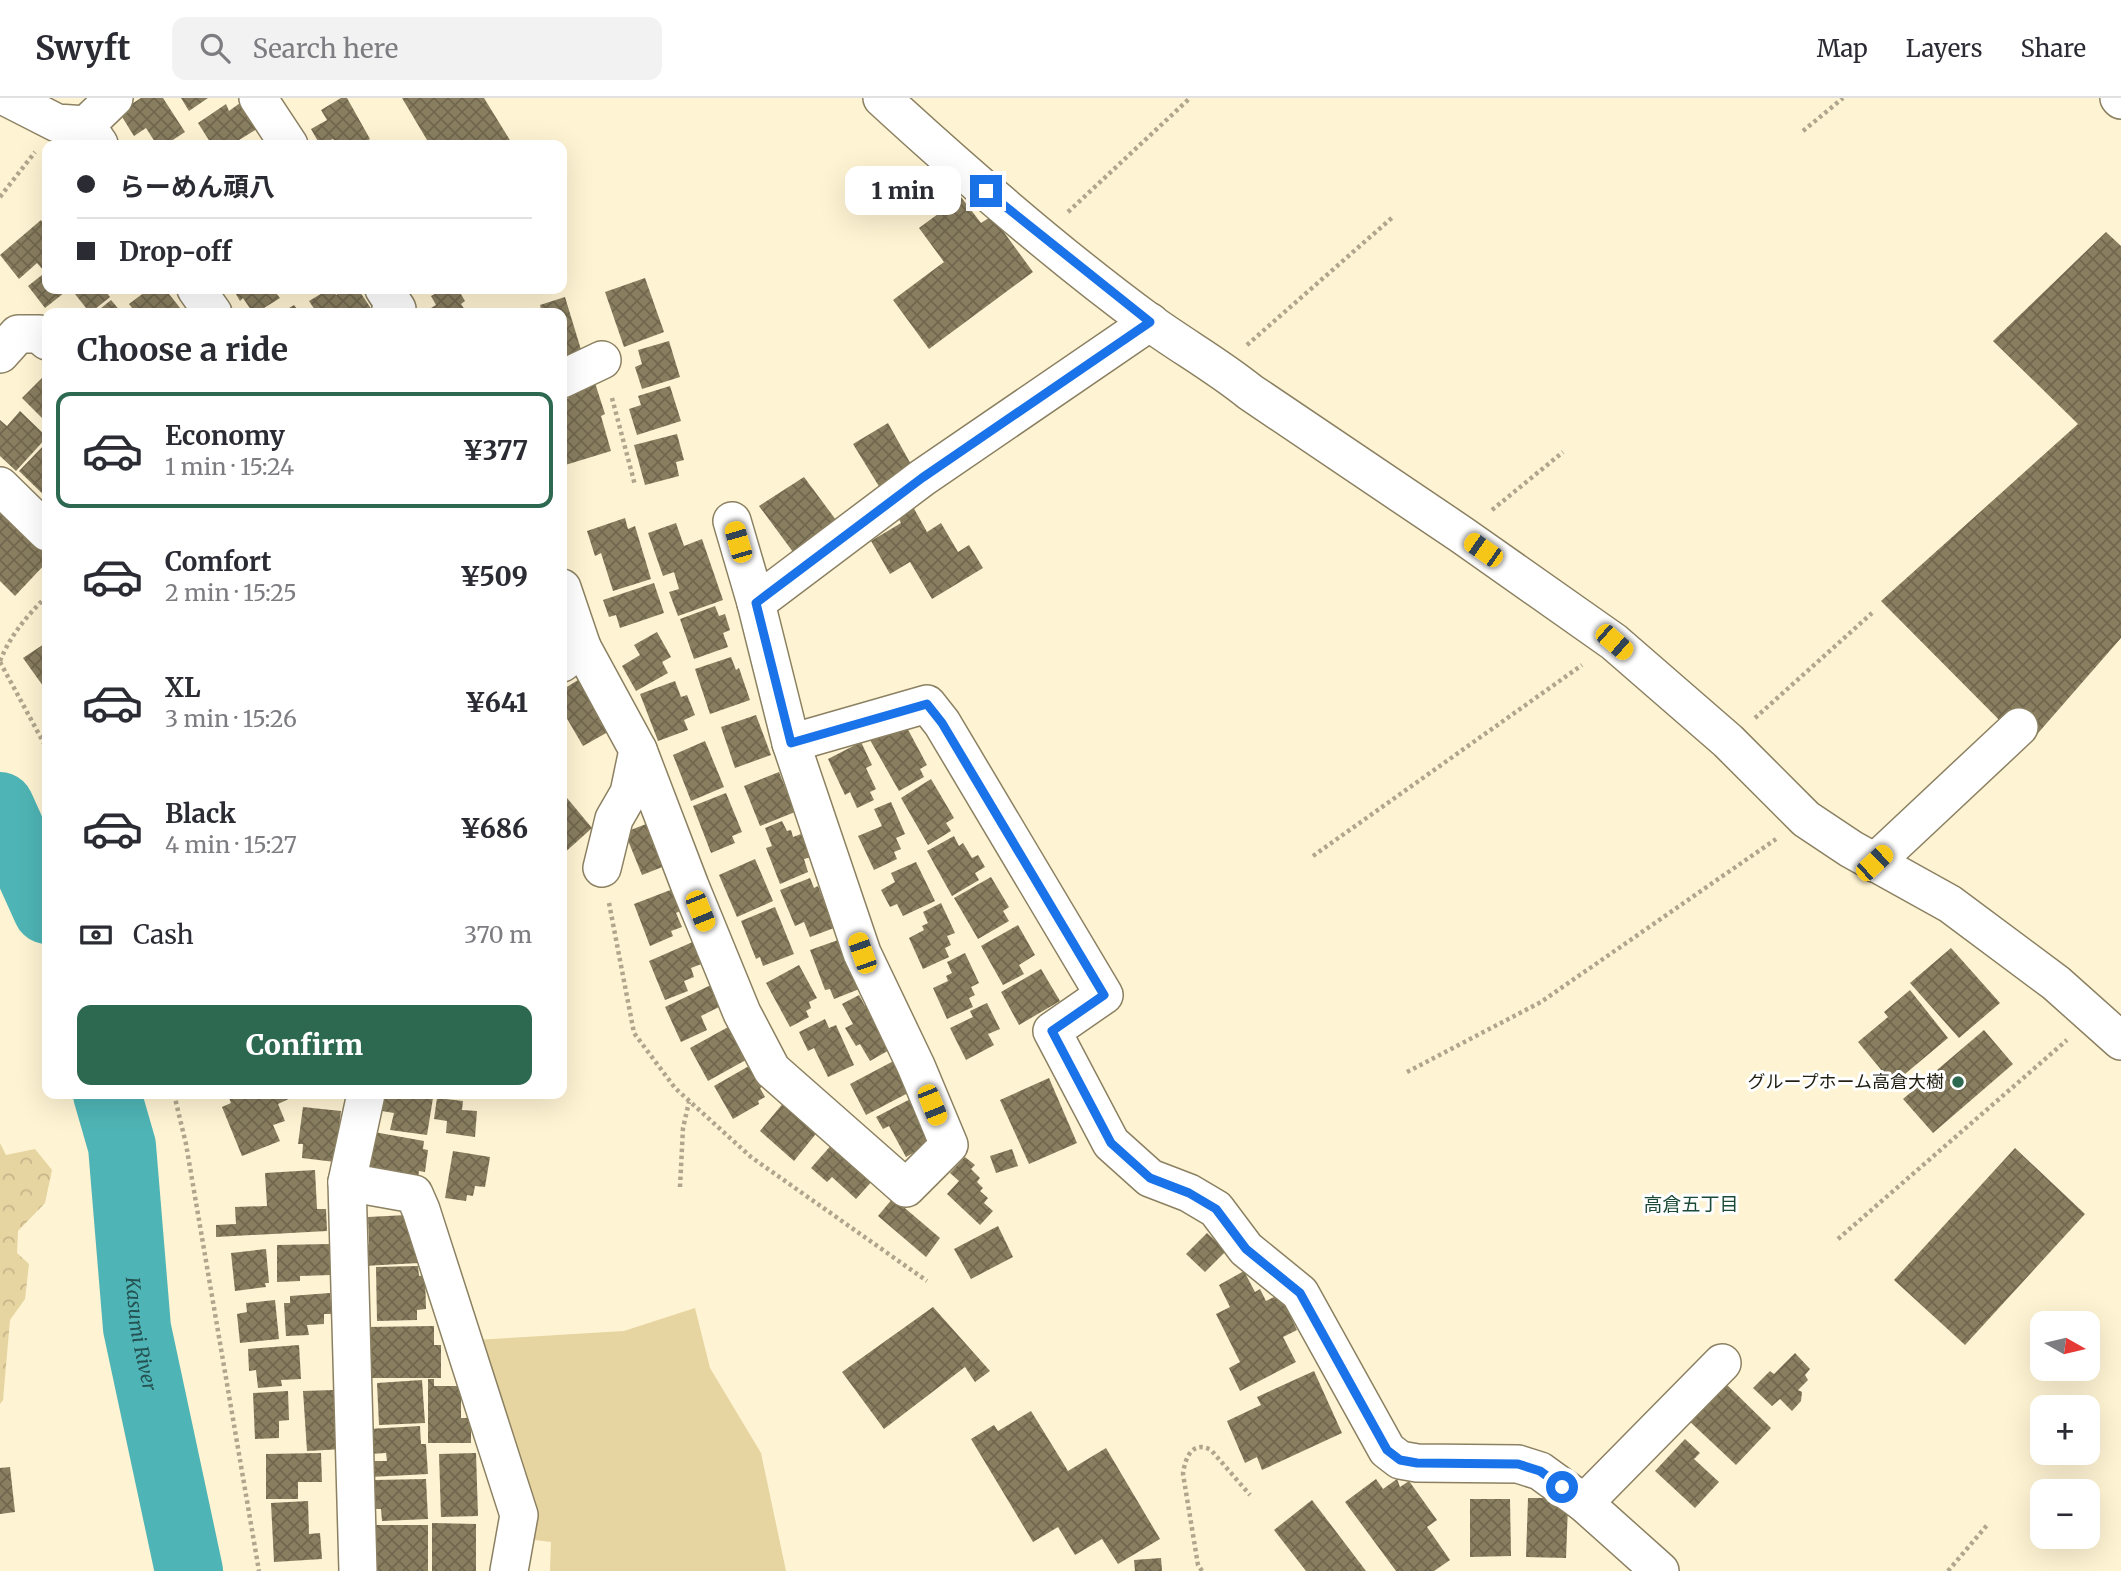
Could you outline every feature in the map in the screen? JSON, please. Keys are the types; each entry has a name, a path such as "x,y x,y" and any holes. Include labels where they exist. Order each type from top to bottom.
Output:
{"street":[{"path":"8,98 81,131 114,98"},
{"path":"258,98 286,140"},
{"path":"882,98 967,176 1150,322 1614,642 1728,741 1806,819 1874,863 1950,904 2056,983 2121,1041"},
{"path":"756,603 922,478 1150,322"},
{"path":"0,354 18,334 39,334 42,337"},
{"path":"567,377 602,360"},
{"path":"0,486 42,527"},
{"path":"567,622 572,655 638,750 742,1013 772,1070 906,1188 948,1145 916,1066 862,953 791,743 756,603 732,521"},
{"path":"791,743 927,704 942,723 1104,995 1052,1031 1111,1143 1150,1178 1189,1193 1216,1209 1246,1249 1300,1293 1387,1450 1400,1460 1417,1463 1518,1464 1540,1471 1584,1503 1660,1571"},
{"path":"1874,863 2020,727"},
{"path":"603,868 614,819 629,793 638,750"},
{"path":"358,1571 347,1182 365,1099"},
{"path":"347,1182 414,1194 421,1210 519,1515 509,1571"},
{"path":"1584,1503 1722,1363"}],"path":[{"path":"1042,237 1190,98"},
{"path":"1803,131 1843,98"},
{"path":"0,197 42,163"},
{"path":"1221,369 1394,216"},
{"path":"602,360 635,485"},
{"path":"1462,535 1563,452"},
{"path":"42,601 8,641 0,662 42,740"},
{"path":"1728,741 1872,613"},
{"path":"1313,856 1614,642"},
{"path":"1407,1072 1541,1002 1806,819"},
{"path":"603,868 634,1033 674,1088 751,1157 927,1281"},
{"path":"1838,1239 2094,1017"},
{"path":"175,1099 186,1144 259,1571"},
{"path":"680,1187 683,1128 689,1101"},
{"path":"1202,1571 1198,1565 1183,1474 1184,1460 1188,1453 1203,1446 1211,1450 1250,1495"},
{"path":"1948,1571 1988,1524"}],"green space":[{"path":"0,1143 6,1155 35,1149 52,1170 45,1203 18,1231 17,1253 29,1264 25,1299 10,1320 3,1400 0,1404"},
{"path":"695,1308 710,1368 761,1453 786,1571 550,1571 551,1542 526,1539 475,1340 624,1331"}],"building":[{"path":"141,98 163,98 185,132 173,140 154,140 146,128 134,136 119,112"},
{"path":"181,98 208,98 189,111"},
{"path":"341,98 347,98 370,139 317,140 311,129 327,120 321,110"},
{"path":"402,98 484,98 510,140 427,140"},
{"path":"240,103 257,129 239,140 209,140 198,123 226,104 229,111"},
{"path":"961,197 981,223 992,216 1033,272 929,349 893,300 944,262 919,228"},
{"path":"41,220 42,269 37,263 19,279 0,255"},
{"path":"2106,232 2121,246 2121,638 2026,747 1881,601 2078,424 1993,341"},
{"path":"42,275 42,294 63,294 45,308 28,286"},
{"path":"645,278 664,332 624,347 605,292"},
{"path":"75,294 108,294 110,297 96,308 86,308"},
{"path":"142,294 169,294 180,308 132,308 129,304"},
{"path":"236,294 277,294 280,298 264,308 250,308 243,298 240,301"},
{"path":"321,294 361,294 371,308 314,308 309,301"},
{"path":"461,294 465,301 461,304 464,308 431,308 436,305 431,296"},
{"path":"565,297 582,353 567,358 567,308 541,308 540,305"},
{"path":"111,300 118,308 101,308"},
{"path":"669,341 680,377 642,389 635,367 642,364 638,350"},
{"path":"42,378 42,418 22,398"},
{"path":"595,383 605,414 601,416 611,451 567,464 567,394 581,390 581,387"},
{"path":"670,386 681,421 637,435 629,409 641,405 638,396"},
{"path":"20,411 42,432 42,442 16,471 0,456 0,420 7,426"},
{"path":"888,423 913,468 880,488 853,444"},
{"path":"677,434 684,460 676,462 679,476 645,485 634,445"},
{"path":"42,447 42,493 19,471"},
{"path":"804,477 836,520 793,552 759,506"},
{"path":"912,505 927,532 941,523 958,552 969,545 983,568 932,599 910,562 890,574 871,541 901,523 897,515"},
{"path":"0,510 42,550 42,567 15,596 0,581"},
{"path":"625,518 628,529 635,526 651,579 613,591 601,553 595,556 587,531"},
{"path":"676,523 684,546 702,539 723,600 678,616 669,592 679,589 674,572 663,576 648,533"},
{"path":"654,583 664,613 620,628 616,615 609,617 603,600"},
{"path":"715,606 719,616 725,614 730,630 723,633 728,647 694,659 680,619"},
{"path":"657,632 671,657 662,662 668,673 636,691 622,666 640,655 634,645"},
{"path":"42,645 42,685 23,658"},
{"path":"731,657 736,670 739,668 750,700 710,714 695,669"},
{"path":"578,680 608,732 583,746 567,719 567,687"},
{"path":"675,681 681,697 687,695 695,715 684,720 688,730 658,741 640,694"},
{"path":"756,715 771,755 735,768 721,727"},
{"path":"905,724 927,765 920,769 924,777 899,791 870,740 889,729"},
{"path":"705,741 724,787 691,801 673,755"},
{"path":"861,742 872,765 866,768 876,789 870,792 874,800 857,808 850,792 845,795 828,759"},
{"path":"779,772 795,812 760,826 744,786"},
{"path":"931,779 954,818 946,823 951,831 928,845 901,798"},
{"path":"726,793 742,832 732,836 735,843 711,853 693,806"},
{"path":"567,798 592,828 567,850"},
{"path":"891,802 905,834 896,838 901,849 894,852 897,859 874,870 858,836 882,826 874,809"},
{"path":"654,821 670,864 642,875 627,838 628,831"},
{"path":"782,821 787,831 791,830 793,837 801,834 811,857 804,859 808,872 780,884 766,848 772,846 765,828"},
{"path":"954,836 959,846 963,843 972,858 978,855 985,867 975,873 979,880 952,896 927,851"},
{"path":"755,859 773,901 737,917 719,875"},
{"path":"916,862 935,901 903,916 897,904 890,907 881,890 895,882 891,873"},
{"path":"991,877 1009,907 1003,911 1009,921 978,939 954,898"},
{"path":"810,878 814,888 818,886 834,928 810,937 804,922 795,926 780,890"},
{"path":"673,889 682,910 676,913 682,927 671,931 673,936 650,946 634,904"},
{"path":"941,903 955,933 947,936 951,945 945,948 949,957 923,969 909,938 924,930 922,926 928,923 923,912"},
{"path":"775,907 794,954 763,966 760,957 756,959 741,921"},
{"path":"1018,925 1035,955 1019,965 1024,974 1003,985 981,946"},
{"path":"841,939 867,986 834,999 830,989 825,990 810,950"},
{"path":"695,941 704,963 691,968 694,977 684,981 688,991 665,1000 649,961"},
{"path":"1951,948 2000,1003 1959,1038 1910,983"},
{"path":"965,953 979,983 971,987 975,995 969,998 973,1007 947,1019 933,988 948,981 946,976 952,973 947,962"},
{"path":"799,965 817,998 809,1002 811,1008 806,1011 809,1017 790,1027 766,983"},
{"path":"1041,969 1060,1001 1019,1025 1001,992"},
{"path":"713,984 723,1005 701,1016 707,1030 681,1042 665,1007"},
{"path":"1910,990 1948,1038 1893,1084 1858,1042 1888,1017 1884,1012"},
{"path":"859,995 865,1006 872,1002 891,1049 870,1061 860,1044 856,1046 845,1028 853,1024 842,1004"},
{"path":"987,1003 1000,1029 988,1034 994,1045 966,1060 950,1028 973,1017 970,1011"},
{"path":"825,1019 829,1028 836,1025 854,1065 828,1077 814,1048 808,1051 799,1032"},
{"path":"730,1026 753,1056 708,1081 690,1048"},
{"name":"グループホーム高倉大樹","path":"1984,1030 2013,1064 1933,1133 1903,1099"},
{"path":"903,1056 913,1076 902,1082 908,1093 866,1115 850,1084"},
{"path":"756,1062 768,1083 760,1088 765,1097 758,1101 759,1104 733,1119 714,1086"},
{"path":"1049,1078 1077,1143 1029,1164 1000,1100"},
{"path":"916,1096 933,1142 906,1157 889,1126 883,1129 876,1117"},
{"path":"230,1099 289,1099 278,1104 285,1121 273,1125 280,1141 242,1156 222,1107 231,1103"},
{"path":"384,1099 433,1099 427,1135 390,1130 394,1113 382,1111"},
{"path":"437,1099 463,1101 462,1110 477,1111 475,1137 446,1133 447,1121 434,1119"},
{"path":"785,1101 819,1130 794,1161 760,1131"},
{"path":"303,1107 341,1111 335,1162 302,1158 303,1144 298,1144"},
{"path":"374,1132 424,1141 423,1149 428,1150 425,1172 419,1171 418,1179 374,1171 374,1167 368,1166"},
{"path":"834,1142 874,1179 856,1199 832,1177 827,1182 811,1168"},
{"path":"2015,1148 2085,1214 1965,1345 1894,1280"},
{"path":"1012,1149 1018,1166 996,1173 990,1156"},
{"path":"453,1151 490,1157 485,1187 475,1186 473,1196 467,1195 466,1201 445,1198"},
{"path":"965,1157 975,1165 971,1169 980,1178 977,1182 983,1188 980,1191 988,1198 984,1203 993,1211 980,1225 947,1194 959,1181 950,1173"},
{"path":"315,1170 317,1209 326,1209 327,1231 216,1237 216,1225 236,1224 235,1207 267,1206 265,1173"},
{"path":"893,1198 940,1238 926,1257 878,1216"},
{"path":"407,1215 407,1231 417,1231 419,1263 363,1266 362,1244 369,1244 368,1217"},
{"path":"998,1226 1013,1257 971,1279 954,1249"},
{"path":"1207,1233 1226,1251 1205,1272 1186,1254"},
{"path":"330,1244 330,1275 300,1276 300,1281 277,1282 277,1245"},
{"path":"266,1249 269,1283 265,1283 266,1287 235,1291 231,1253"},
{"path":"418,1266 419,1276 425,1275 426,1309 417,1310 417,1320 377,1321 376,1267"},
{"path":"1244,1271 1255,1292 1260,1289 1266,1301 1280,1294 1297,1330 1283,1337 1296,1362 1240,1391 1229,1368 1240,1362 1216,1314 1230,1307 1219,1285"},
{"path":"330,1293 332,1314 324,1314 324,1324 307,1325 309,1335 286,1336 284,1303 290,1303 290,1296"},
{"path":"275,1300 279,1339 240,1343 237,1314 247,1312 246,1303"},
{"path":"933,1307 990,1371 975,1382 965,1367 884,1429 842,1372"},
{"path":"434,1326 434,1345 441,1345 441,1378 368,1378 367,1327"},
{"path":"299,1345 301,1379 281,1380 282,1386 258,1388 256,1370 249,1371 248,1349"},
{"path":"1795,1353 1810,1369 1805,1375 1808,1380 1798,1390 1802,1392 1801,1401 1792,1411 1780,1399 1772,1406 1753,1388 1770,1371 1774,1374"},
{"path":"1314,1371 1342,1433 1262,1470 1257,1457 1245,1463 1227,1421 1261,1405 1257,1397"},
{"path":"428,1379 434,1379 434,1386 461,1386 461,1418 471,1418 471,1443 428,1443"},
{"path":"422,1380 425,1423 379,1425 377,1383"},
{"path":"1722,1380 1771,1428 1736,1465 1686,1418"},
{"path":"334,1390 335,1407 341,1406 343,1449 307,1451 303,1391"},
{"path":"288,1391 289,1420 279,1421 279,1438 255,1439 253,1393"},
{"path":"1031,1411 1068,1471 1106,1448 1160,1539 1118,1564 1102,1539 1075,1555 1058,1527 1033,1542 971,1439 994,1425 998,1431"},
{"path":"420,1426 421,1444 426,1444 428,1474 370,1477 369,1461 387,1461 386,1453 369,1454 368,1429"},
{"path":"1685,1439 1700,1453 1694,1459 1719,1482 1695,1508 1655,1471"},
{"path":"321,1453 322,1482 298,1482 298,1499 266,1499 266,1454"},
{"path":"476,1453 478,1516 441,1517 439,1454"},
{"path":"10,1467 15,1512 0,1514 0,1468"},
{"path":"426,1479 428,1519 382,1521 381,1509 375,1509 375,1480"},
{"path":"1376,1479 1383,1489 1397,1479 1400,1487 1409,1481 1437,1520 1427,1527 1450,1560 1434,1571 1396,1571 1345,1502"},
{"path":"1528,1498 1556,1498 1556,1506 1568,1506 1566,1558 1526,1557"},
{"path":"1470,1499 1510,1499 1511,1556 1470,1557"},
{"path":"1312,1500 1366,1571 1306,1571 1274,1530"},
{"path":"308,1501 309,1534 320,1533 322,1559 274,1562 271,1503"},
{"path":"432,1523 476,1524 476,1571 432,1571"},
{"path":"373,1525 428,1525 428,1571 373,1571"},
{"path":"1161,1558 1162,1571 1135,1571 1134,1560"}],"waterway":[{"name":"Kasumi River","path":"0,806 42,899"},
{"name":"Kasumi River","path":"108,1099 122,1146 137,1328 189,1571"}],"place":[{"name":"グループホーム高倉大樹","path":"1958,1082"}],"district":[{"name":"高倉五丁目","path":"1691,1204"}],"route":[{"path":"986,191 1150,322 922,478 756,603 791,743 927,704 942,723 1104,995 1052,1031 1111,1143 1150,1178 1189,1193 1216,1209 1246,1249 1300,1293 1387,1450 1400,1460 1417,1463 1518,1464 1540,1471 1562,1487"}]}
